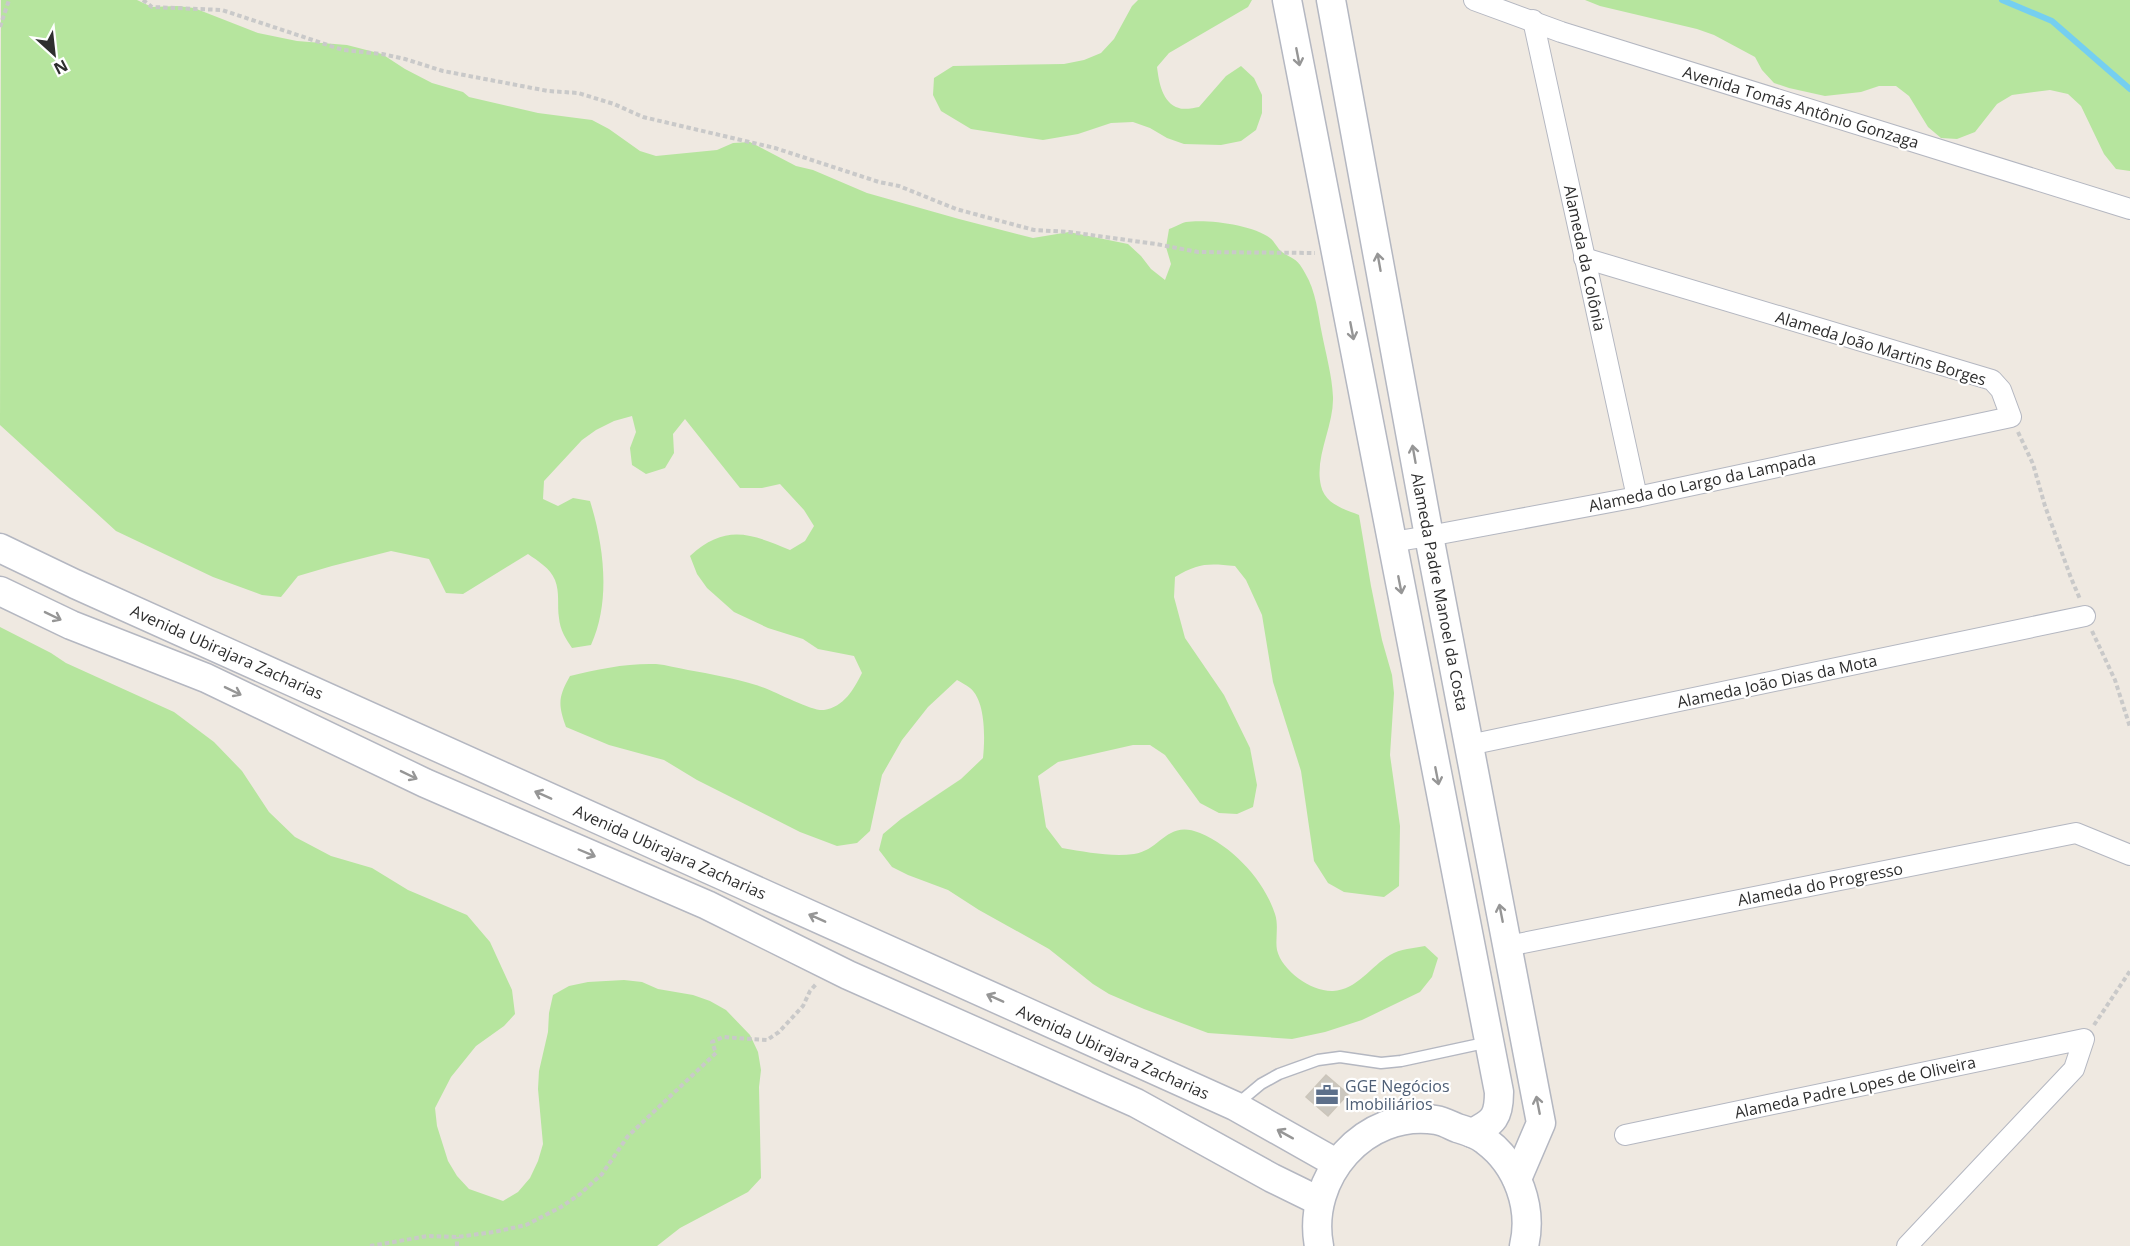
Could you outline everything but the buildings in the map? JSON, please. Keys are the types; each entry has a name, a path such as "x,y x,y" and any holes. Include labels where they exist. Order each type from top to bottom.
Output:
{"main road":[{"path":"1287,0 1499,1092 1499,1109 1489,1125 1472,1133"},
{"name":"Alameda Padre Manoel da Costa","path":"1331,0 1541,1123 1517,1179"},
{"name":"Avenida Ubirajara Zacharias","path":"0,548 130,609 1235,1106 1336,1163"},
{"name":"Avenida Ubirajara Zacharias","path":"0,591 71,625 206,678 425,783 707,905 831,967 1136,1103 1272,1178 1319,1201"},
{"path":"1319,1246 1316,1230 1319,1201 1336,1163 1356,1142 1380,1128 1408,1120 1436,1120 1486,1140 1504,1158 1517,1179 1526,1205 1527,1233 1524,1246"}],"street":[{"name":"Avenida Tomás Antônio Gonzaga","path":"1474,0 1561,32 2130,209"},
{"name":"Alameda da Colônia","path":"1533,20 1637,497"},
{"name":"Alameda João Martins Borges","path":"1584,258 1992,380 2001,390 2011,417"},
{"name":"Alameda do Largo da Lampada","path":"1392,542 1637,497 2011,417"},
{"name":"Alameda João Dias da Mota","path":"1469,745 2085,616"},
{"name":"Alameda do Progresso","path":"1508,946 2076,833 2130,855"},
{"name":"Alameda Padre Lopes de Oliveira","path":"1625,1135 2084,1039"},
{"path":"1907,1246 2074,1070 2084,1039"}],"lane":[{"path":"1235,1106 1261,1084 1280,1074 1318,1060 1340,1058 1381,1064 1489,1042"}],"path":[{"path":"0,27 9,0"},
{"path":"143,0 152,7 222,10 343,50 393,57 443,71 548,91 578,93 614,104 643,117 775,148 879,182 899,186 956,209 1034,230 1069,232 1198,252 1337,254"},
{"path":"2011,417 2033,464 2071,579 2085,616 2115,680 2130,727"},
{"path":"370,1246 428,1236 494,1232 526,1225 561,1207 602,1174 628,1136 716,1053 712,1042 723,1037 767,1040 779,1032 803,1006 810,991 831,967"},
{"path":"2084,1039 2105,1012 2130,970"},
{"path":"457,1236 457,1246"}],"green space":[{"path":"1,0 137,0 152,7 194,8 258,33 297,41 347,45 382,54 432,83 463,92 469,97 538,113 592,120 640,151 656,156 717,150 733,143 750,142 796,166 813,170 867,193 959,219 1033,238 1069,232 1128,244 1151,269 1165,280 1171,264 1166,247 1169,229 1182,223 1206,221 1242,226 1270,238 1282,252 1300,265 1309,280 1314,295 1333,397 1331,419 1320,464 1321,486 1331,502 1359,515 1382,640 1392,675 1394,693 1390,755 1400,826 1399,886 1384,897 1344,892 1328,883 1314,861 1301,771 1273,682 1262,615 1246,580 1235,566 1204,565 1183,572 1175,577 1174,597 1185,638 1224,695 1250,748 1257,785 1253,807 1237,814 1219,813 1200,803 1165,755 1150,745 1133,745 1058,762 1038,776 1046,827 1062,848 1107,854 1134,854 1151,847 1172,832 1180,830 1200,833 1212,839 1235,856 1255,877 1275,914 1277,950 1280,958 1299,979 1316,988 1342,990 1357,982 1390,955 1425,946 1438,958 1432,977 1420,992 1362,1020 1325,1032 1292,1039 1208,1033 1109,994 1049,949 948,890 892,867 879,850 883,834 901,819 961,779 983,758 984,731 979,702 970,688 957,680 928,707 902,740 882,775 870,831 857,843 837,846 800,832 697,780 664,760 609,745 566,727 560,701 570,676 602,669 656,664 722,676 763,687 818,710 831,708 843,701 852,691 862,673 854,656 818,649 803,639 768,628 734,612 707,588 697,574 690,556 715,539 726,536 750,536 790,550 805,541 814,526 804,510 780,484 762,488 740,488 685,419 673,434 674,453 665,468 646,474 632,465 630,448 636,432 632,416 614,421 582,440 544,481 543,499 558,506 573,498 590,501 595,518 602,555 603,592 597,628 591,645 572,648 561,626 555,580 547,568 528,554 463,594 446,593 429,559 391,551 298,576 281,597 262,595 213,577 116,531 0,425"},
{"path":"1138,0 1252,0 1248,7 1169,53 1157,67 1165,97 1173,105 1186,109 1199,107 1226,76 1241,66 1254,78 1262,95 1262,113 1256,130 1241,141 1221,145 1184,144 1133,122 1111,123 1078,134 1043,140 971,129 941,111 933,95 934,78 953,66 1064,64 1084,60 1101,53 1114,39 1132,6"},
{"path":"1585,0 2130,0 2130,171 2116,169 2104,154 2081,106 2068,94 2050,90 2012,95 1997,104 1975,132 1957,139 1941,138 1928,127 1909,96 1896,86 1879,86 1861,92 1825,96 1789,88 1774,83 1762,70 1755,57 1714,35 1600,6"},
{"path":"0,627 66,663 174,712 214,742 242,771 269,812 295,837 331,856 372,868 408,890 467,915 490,942 512,990 515,1014 504,1026 476,1046 451,1077 435,1108 437,1126 448,1161 457,1176 469,1189 503,1201 518,1192 530,1178 538,1161 543,1144 538,1089 539,1071 553,995 569,986 588,982 624,980 642,982 658,989 693,995 710,1001 726,1010 750,1035 758,1052 761,1070 759,1087 761,1178 748,1192 680,1228 657,1246 0,1246"}],"waterway":[{"path":"2002,0 2052,21 2130,89"}],"place":[{"name":"GGE Negócios Imobiliários","path":"1327,1095"}]}
